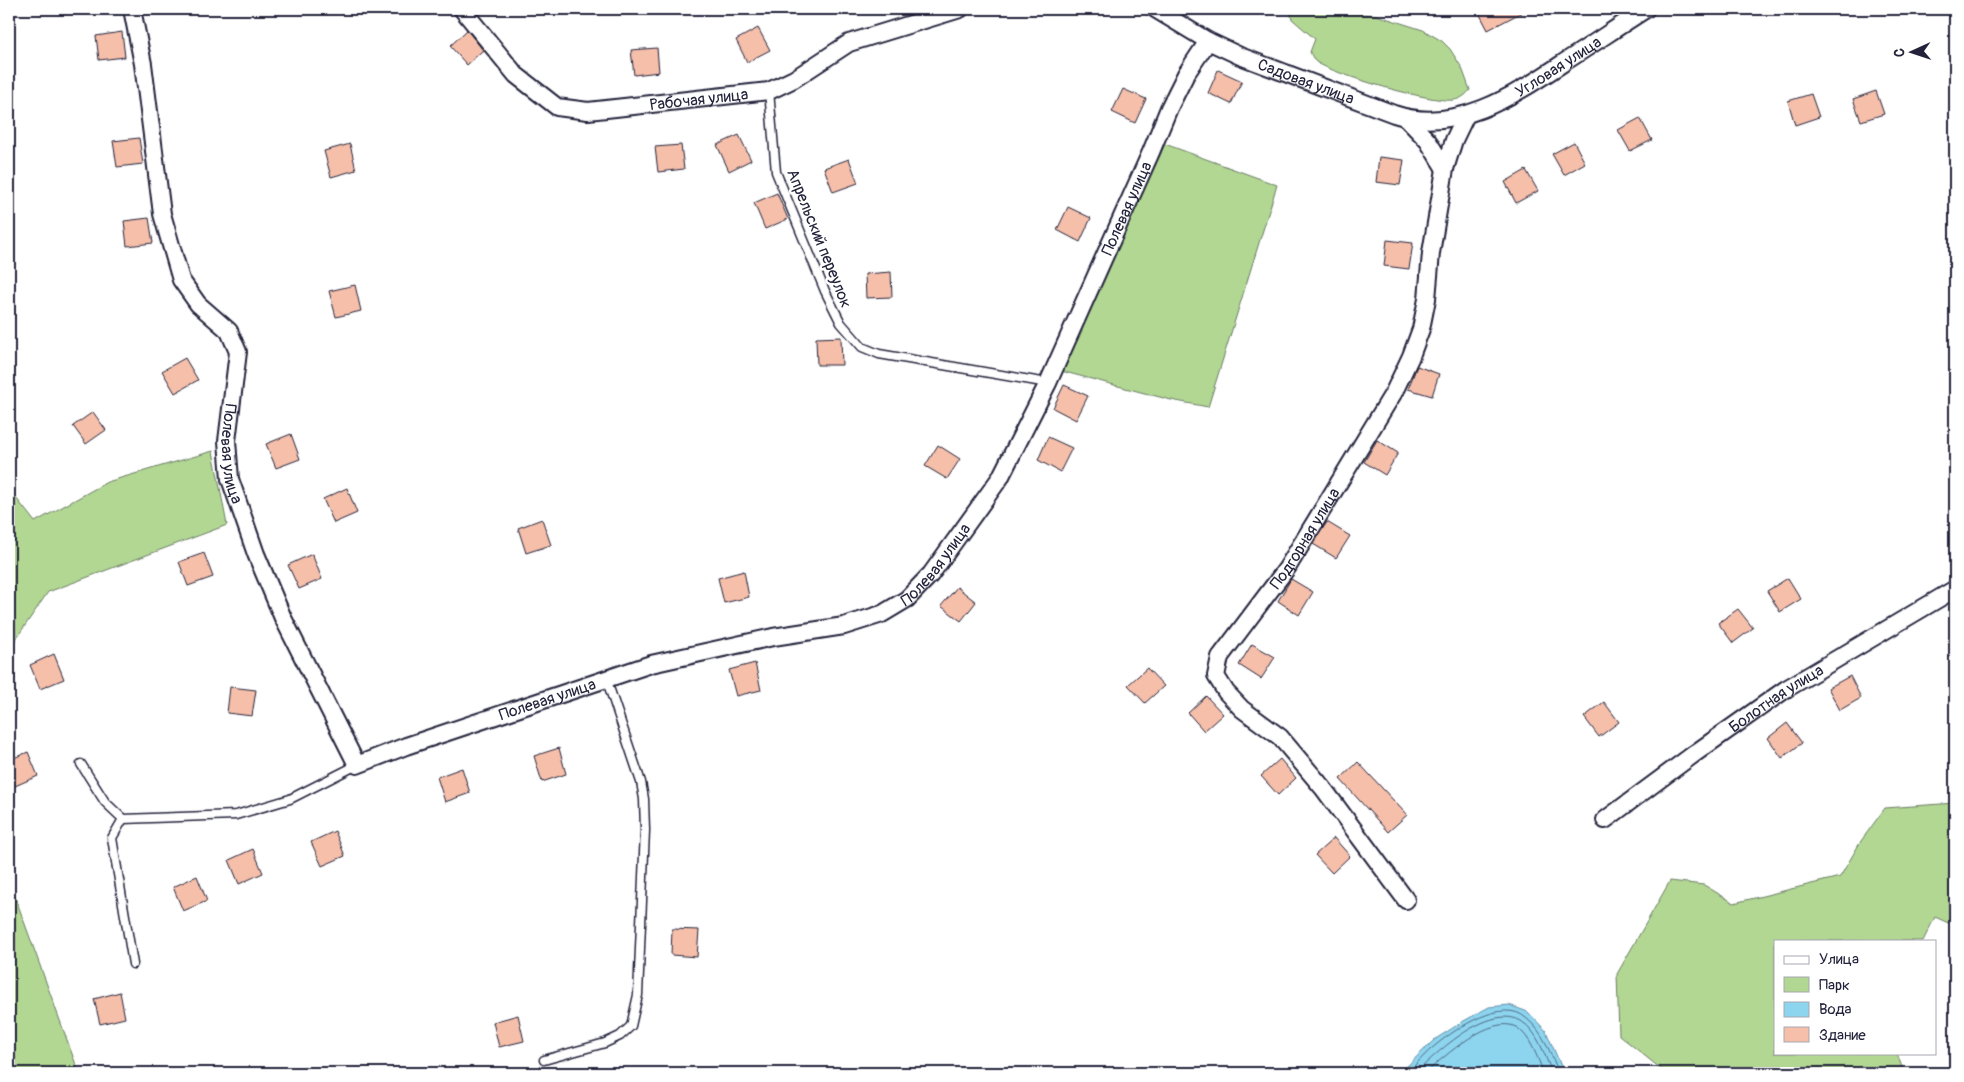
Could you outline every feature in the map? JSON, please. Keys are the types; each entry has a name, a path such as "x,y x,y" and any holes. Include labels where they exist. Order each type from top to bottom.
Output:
{"street":[{"name":"Полевая улица","path":"132,9 142,64 162,214 181,280 198,304 229,331 238,352 227,441 230,479 256,554 283,618 357,765 651,664 773,637 844,626 882,614 907,599 931,574 1000,478 1048,383 1169,108 1186,74 1208,40"},
{"name":"Рабочая улица","path":"462,9 516,75 557,107 588,111 768,91 794,79 848,43 960,9"},
{"name":"Садовая улица","path":"1155,9 1240,56 1406,118 1436,119 1466,115"},
{"name":"Угловая улица","path":"1466,115 1517,93 1646,9"},
{"name":"Подгорная улица","path":"1406,900 1317,780 1280,737 1242,709 1226,692 1216,676 1220,657 1287,568 1394,392 1411,356 1421,329 1427,299 1431,253 1445,169 1454,140 1466,115"},
{"path":"1406,118 1428,141 1445,169"},
{"name":"Болотная улица","path":"1605,820 1694,754 1786,690 1955,589"}],"lane":[{"name":"Апрельский переулок","path":"768,91 776,172 825,291 841,323 862,348 879,354 1048,383"},
{"path":"544,1060 605,1043 620,1036 631,1026 638,995 646,830 644,799 641,782 606,678"},
{"path":"81,764 105,802 123,819 236,815 290,799 357,765"},
{"path":"123,819 112,838 133,964"}],"green space":[{"path":"1293,9 1346,9 1361,14 1376,15 1423,30 1442,41 1450,49 1462,68 1470,90 1459,99 1443,100 1406,93 1362,81 1326,67 1316,62 1310,52 1315,39 1292,19 1290,12"},
{"path":"1165,144 1277,185 1208,407 1171,400 1061,371"},
{"path":"213,451 227,525 48,592 9,649 9,489 35,522 107,482"},
{"path":"1955,803 1955,926 1935,917 1924,940 1774,940 1774,1054 1897,1054 1904,1073 1666,1073 1619,1035 1617,974 1670,881 1704,885 1734,903 1840,877 1861,841 1885,808"},
{"path":"9,880 79,1073 9,1073"}],"water":[{"path":"1509,1005 1528,1012 1546,1031 1564,1073 1400,1073 1434,1040 1462,1022 1489,1007"}],"building":[{"path":"1477,9 1528,9 1488,30"},
{"path":"758,28 770,50 747,62 736,40"},
{"path":"467,30 483,50 467,65 450,46"},
{"path":"122,32 125,57 99,60 96,36"},
{"path":"657,48 659,72 634,75 631,50"},
{"path":"1218,70 1242,81 1231,104 1208,93"},
{"path":"1123,89 1146,99 1135,123 1112,112"},
{"path":"1876,91 1884,114 1861,121 1853,99"},
{"path":"1811,94 1819,117 1795,125 1788,101"},
{"path":"1640,118 1652,140 1630,151 1618,130"},
{"path":"739,135 751,160 729,171 717,145"},
{"path":"139,138 143,164 117,167 113,141"},
{"path":"1574,142 1585,163 1564,175 1552,154"},
{"path":"350,144 356,170 331,177 324,151"},
{"path":"681,145 684,169 658,172 655,147"},
{"path":"1379,157 1404,160 1400,185 1376,182"},
{"path":"849,159 858,183 833,192 824,168"},
{"path":"1526,170 1538,191 1516,203 1505,182"},
{"path":"777,193 788,219 765,229 754,203"},
{"path":"1068,207 1091,218 1080,242 1057,230"},
{"path":"149,218 153,243 127,246 124,221"},
{"path":"1387,240 1413,243 1409,269 1384,266"},
{"path":"891,272 892,297 866,298 865,274"},
{"path":"355,285 361,311 336,317 329,291"},
{"path":"841,337 842,365 817,365 816,338"},
{"path":"185,358 198,380 175,393 162,371"},
{"path":"1417,366 1439,374 1432,396 1408,389"},
{"path":"1064,385 1088,396 1076,420 1053,408"},
{"path":"93,412 106,430 86,444 73,426"},
{"path":"291,434 300,459 276,468 266,444"},
{"path":"1048,437 1072,448 1060,472 1038,460"},
{"path":"1377,440 1398,453 1385,475 1364,462"},
{"path":"938,445 960,459 947,479 925,466"},
{"path":"347,488 357,513 334,523 323,499"},
{"path":"542,519 551,545 526,553 518,528"},
{"path":"1327,522 1350,536 1336,558 1313,544"},
{"path":"204,553 213,577 188,586 179,562"},
{"path":"312,554 322,579 299,589 288,565"},
{"path":"744,571 749,597 724,603 718,578"},
{"path":"1788,578 1801,599 1780,612 1767,591"},
{"path":"1291,579 1313,592 1299,615 1278,601"},
{"path":"957,587 976,602 961,621 941,606"},
{"path":"1738,609 1753,628 1733,643 1718,623"},
{"path":"1252,644 1275,657 1261,679 1239,665"},
{"path":"54,654 64,679 40,689 30,665"},
{"path":"755,663 761,690 736,696 729,670"},
{"path":"1147,668 1164,686 1145,703 1128,685"},
{"path":"1850,676 1861,698 1840,710 1828,688"},
{"path":"230,687 256,690 252,716 227,713"},
{"path":"1206,696 1223,714 1204,731 1188,713"},
{"path":"1604,702 1619,722 1599,737 1584,717"},
{"path":"1787,723 1802,743 1782,758 1768,738"},
{"path":"559,748 566,774 542,782 534,756"},
{"path":"28,752 38,776 15,786 9,772 9,760"},
{"path":"1280,759 1296,778 1278,795 1261,776"},
{"path":"1358,762 1407,815 1388,832 1340,779"},
{"path":"462,768 470,793 445,802 437,777"},
{"path":"335,831 345,856 322,866 311,842"},
{"path":"1334,838 1350,856 1332,873 1315,855"},
{"path":"253,849 263,873 239,884 229,860"},
{"path":"197,876 207,901 183,911 173,887"},
{"path":"672,929 699,930 697,957 671,955"},
{"path":"120,992 125,1018 100,1024 94,999"},
{"path":"518,1015 524,1041 499,1047 493,1022"}]}
